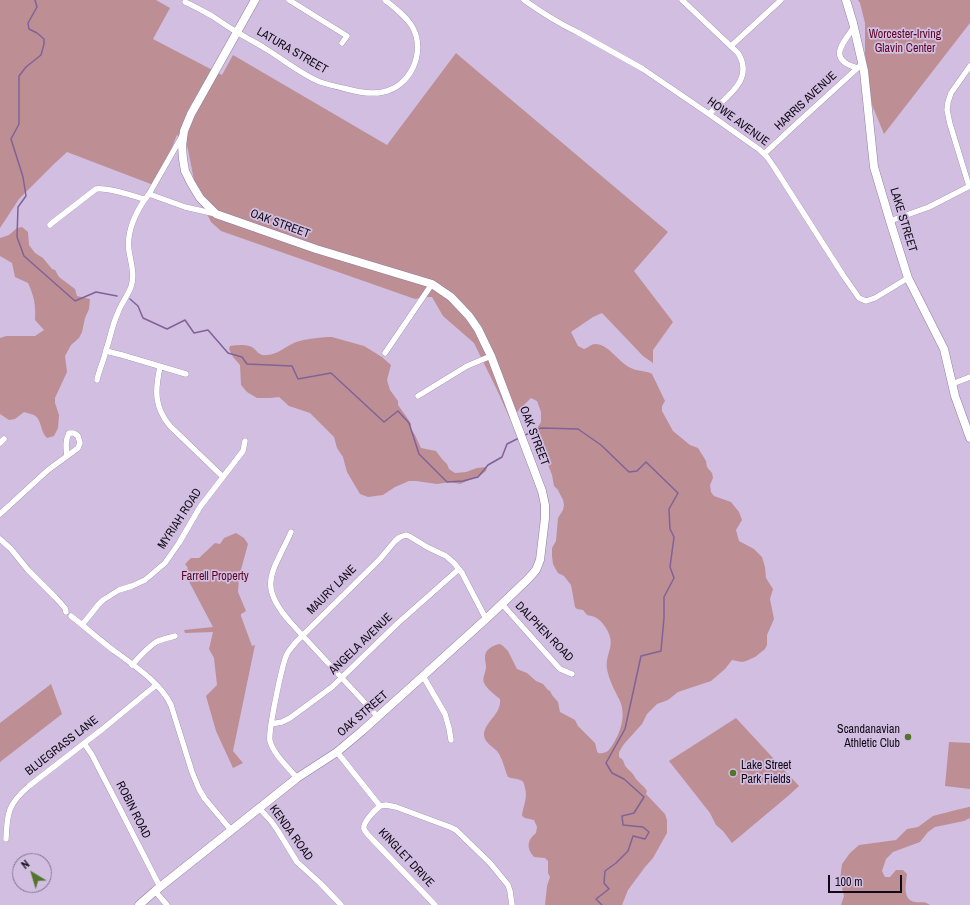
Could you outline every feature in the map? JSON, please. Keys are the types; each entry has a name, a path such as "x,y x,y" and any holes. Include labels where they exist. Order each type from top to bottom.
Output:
{"street":[{"name":"OAK STREET","path":"139,905 297,778 337,752 486,619 528,580 536,570 540,560 544,535 545,505 542,491 491,356 478,329 469,316 450,297 432,284 316,249 216,214 200,198 191,183 185,171 183,159 182,146 184,131 191,114 256,0"},
{"path":"289,0 346,36 342,43"},
{"name":"LATURA STREET","path":"185,2 212,16 320,82 355,92 381,93 395,87 406,79 414,65 418,50 417,37 410,24 385,0"},
{"name":"HOWE AVENUE","path":"524,0 566,27 643,69 764,154 776,170 858,297 866,301 874,299 908,278"},
{"path":"682,0 738,53 744,68 742,78 738,86 709,114"},
{"path":"731,46 782,0"},
{"name":"LAKE STREET","path":"846,0 854,27 860,66 864,71 874,167 908,278 944,349 955,396 970,438"},
{"path":"854,27 839,50 839,55 842,60 854,67 860,66"},
{"name":"HARRIS AVENUE","path":"764,154 860,66"},
{"path":"890,221 929,207 969,186 947,110 948,102 952,93 970,66"},
{"path":"97,380 116,315 131,287 132,270 129,250 129,236 134,218 184,131"},
{"path":"50,225 96,189 108,190 144,199"},
{"path":"149,194 187,207 216,214"},
{"path":"385,353 432,284"},
{"path":"106,351 186,374"},
{"path":"418,396 460,370 491,356"},
{"path":"160,366 156,397 161,413 170,426 223,477"},
{"path":"952,384 970,377"},
{"name":"MYRIAH ROAD","path":"82,625 103,600 119,590 145,580 165,562 179,543 200,507 243,451 245,440"},
{"path":"0,514 48,470 67,456"},
{"path":"291,532 274,568 270,587 273,597 278,607 302,636 378,717"},
{"name":"MAURY LANE","path":"297,778 278,756 270,738 282,668 286,656 289,650 302,636 380,559 396,541 404,536 409,536 423,545 446,556 462,573 486,619"},
{"path":"0,539 32,574 55,596 65,608 66,612"},
{"name":"ANGELA AVENUE","path":"272,724 282,722 290,718 326,692 398,623 459,569"},
{"name":"DALPHEN ROAD","path":"502,604 560,669 572,674"},
{"path":"71,616 156,685 165,695 172,705 192,772 199,789 209,804 231,830"},
{"path":"132,665 154,644 175,636"},
{"path":"423,676 446,714 451,740"},
{"name":"BLUEGRASS LANE","path":"6,839 8,816 11,806 18,796 156,685"},
{"name":"ROBIN ROAD","path":"84,743 120,809 166,905"},
{"path":"337,752 380,806 386,805 396,808 456,830 490,863 508,885 512,905"},
{"name":"KINGLET DRIVE","path":"380,806 371,815 364,826 364,830 435,905"},
{"name":"KENDA ROAD","path":"259,808 271,821 297,862 341,905"}],"green space":[{"path":"0,0 156,0 170,8 153,39 222,75 233,55 387,145 456,53 668,232 634,271 673,322 653,350 653,363 643,356 602,313 593,317 571,332 578,346 584,349 594,344 600,345 609,350 627,366 652,374 665,401 662,406 662,411 673,431 690,445 698,448 706,461 707,467 712,473 713,478 710,485 711,492 714,496 731,502 739,512 742,520 736,530 739,541 754,549 762,557 766,578 773,589 770,599 774,619 767,635 767,645 765,649 755,657 746,661 742,662 732,660 725,669 711,681 678,692 668,700 657,704 647,714 642,724 624,744 619,752 619,757 623,760 626,767 646,789 646,794 665,814 667,820 667,833 653,858 628,890 622,905 545,905 547,886 550,877 548,873 548,861 545,858 534,857 531,854 529,841 536,833 537,827 534,820 522,816 526,795 524,784 521,780 508,777 499,754 484,738 485,730 496,714 500,704 500,699 489,690 484,683 483,679 486,667 485,655 490,648 500,644 508,651 517,669 527,673 550,691 558,702 560,712 575,720 578,726 595,743 598,753 607,752 610,748 616,739 623,718 622,706 607,669 611,644 609,634 600,620 587,615 583,610 575,607 571,585 564,576 558,573 553,564 552,548 556,541 558,518 564,505 558,490 554,486 552,475 538,436 534,433 541,422 541,412 537,401 531,398 510,419 474,343 443,316 432,297 415,299 221,231 211,222 201,202 195,185 186,140 177,135 156,186 67,152 19,199 0,228"},
{"name":"Worcester-Irving Glavin Center","path":"858,0 970,0 970,23 884,134 872,105 865,55 865,23"},
{"path":"22,227 28,232 29,245 35,253 43,258 52,269 55,270 59,277 75,289 77,296 90,299 89,309 85,318 82,332 79,338 71,345 65,356 67,372 55,398 59,415 58,428 54,436 47,438 37,417 34,415 24,412 15,419 9,420 0,414 0,338 6,336 35,336 44,330 35,320 34,301 28,283 15,277 12,263 0,256 0,238 9,235 17,228"},
{"path":"327,337 364,346 382,357 391,365 387,380 390,390 411,424 410,428 421,448 436,451 447,464 449,469 455,473 487,467 486,471 481,475 460,484 450,482 437,484 409,481 395,487 383,495 368,497 360,494 347,472 343,457 337,448 334,437 310,413 289,406 279,397 257,398 247,392 241,385 240,365 233,357 229,349 230,346 247,345 262,355 271,355 296,342 307,339"},
{"name":"Farrell Property","path":"236,533 244,538 248,544 239,577 238,592 246,611 241,614 241,616 252,646 255,645 233,751 243,763 233,768 216,731 206,696 217,685 214,658 209,649 213,632 185,633 184,630 213,627 184,572 188,568 185,564 191,558 199,558 215,543 220,544 224,538"},
{"path":"51,684 62,714 0,762 0,723"},
{"name":"Lake Street Park Fields","path":"736,718 799,786 732,843 723,831 716,825 710,813 669,761"},
{"path":"949,742 970,743 970,789 945,786"},
{"path":"970,807 970,818 964,821 935,827 928,832 920,842 893,852 886,859 882,871 885,877 890,877 896,870 903,870 907,874 906,895 908,898 911,901 930,905 841,905 844,896 840,880 842,864 850,853 859,845 896,840 907,829 918,827 933,816"}],"waterway":[{"path":"35,0 37,7 28,23 29,29 44,39 44,44 41,55 26,67 19,76 19,124 11,139 23,177 26,196 18,207 17,237 24,256 75,301 96,292 117,296"},
{"path":"130,299 138,306 143,318 167,329 185,320 194,333 208,330 228,353 242,357 247,364 292,366 298,379 331,373 384,422 398,411 409,423 419,454 447,482 463,481 478,477 488,465 502,457 507,444 519,438"},
{"path":"525,435 541,428 578,429 601,445 629,472 637,471 646,462 678,493 669,509 670,529 674,537 670,567 674,578 664,597 661,651 641,656 625,729 606,763 612,773 624,779 644,797 634,813 622,816 623,825 643,827 649,832 645,839 633,836 628,851 605,871 604,883 609,889 596,899 602,905"}],"place":[{"name":"Scandanavian Athletic Club","path":"908,737"},
{"name":"Lake Street Park Fields","path":"733,773"}]}
